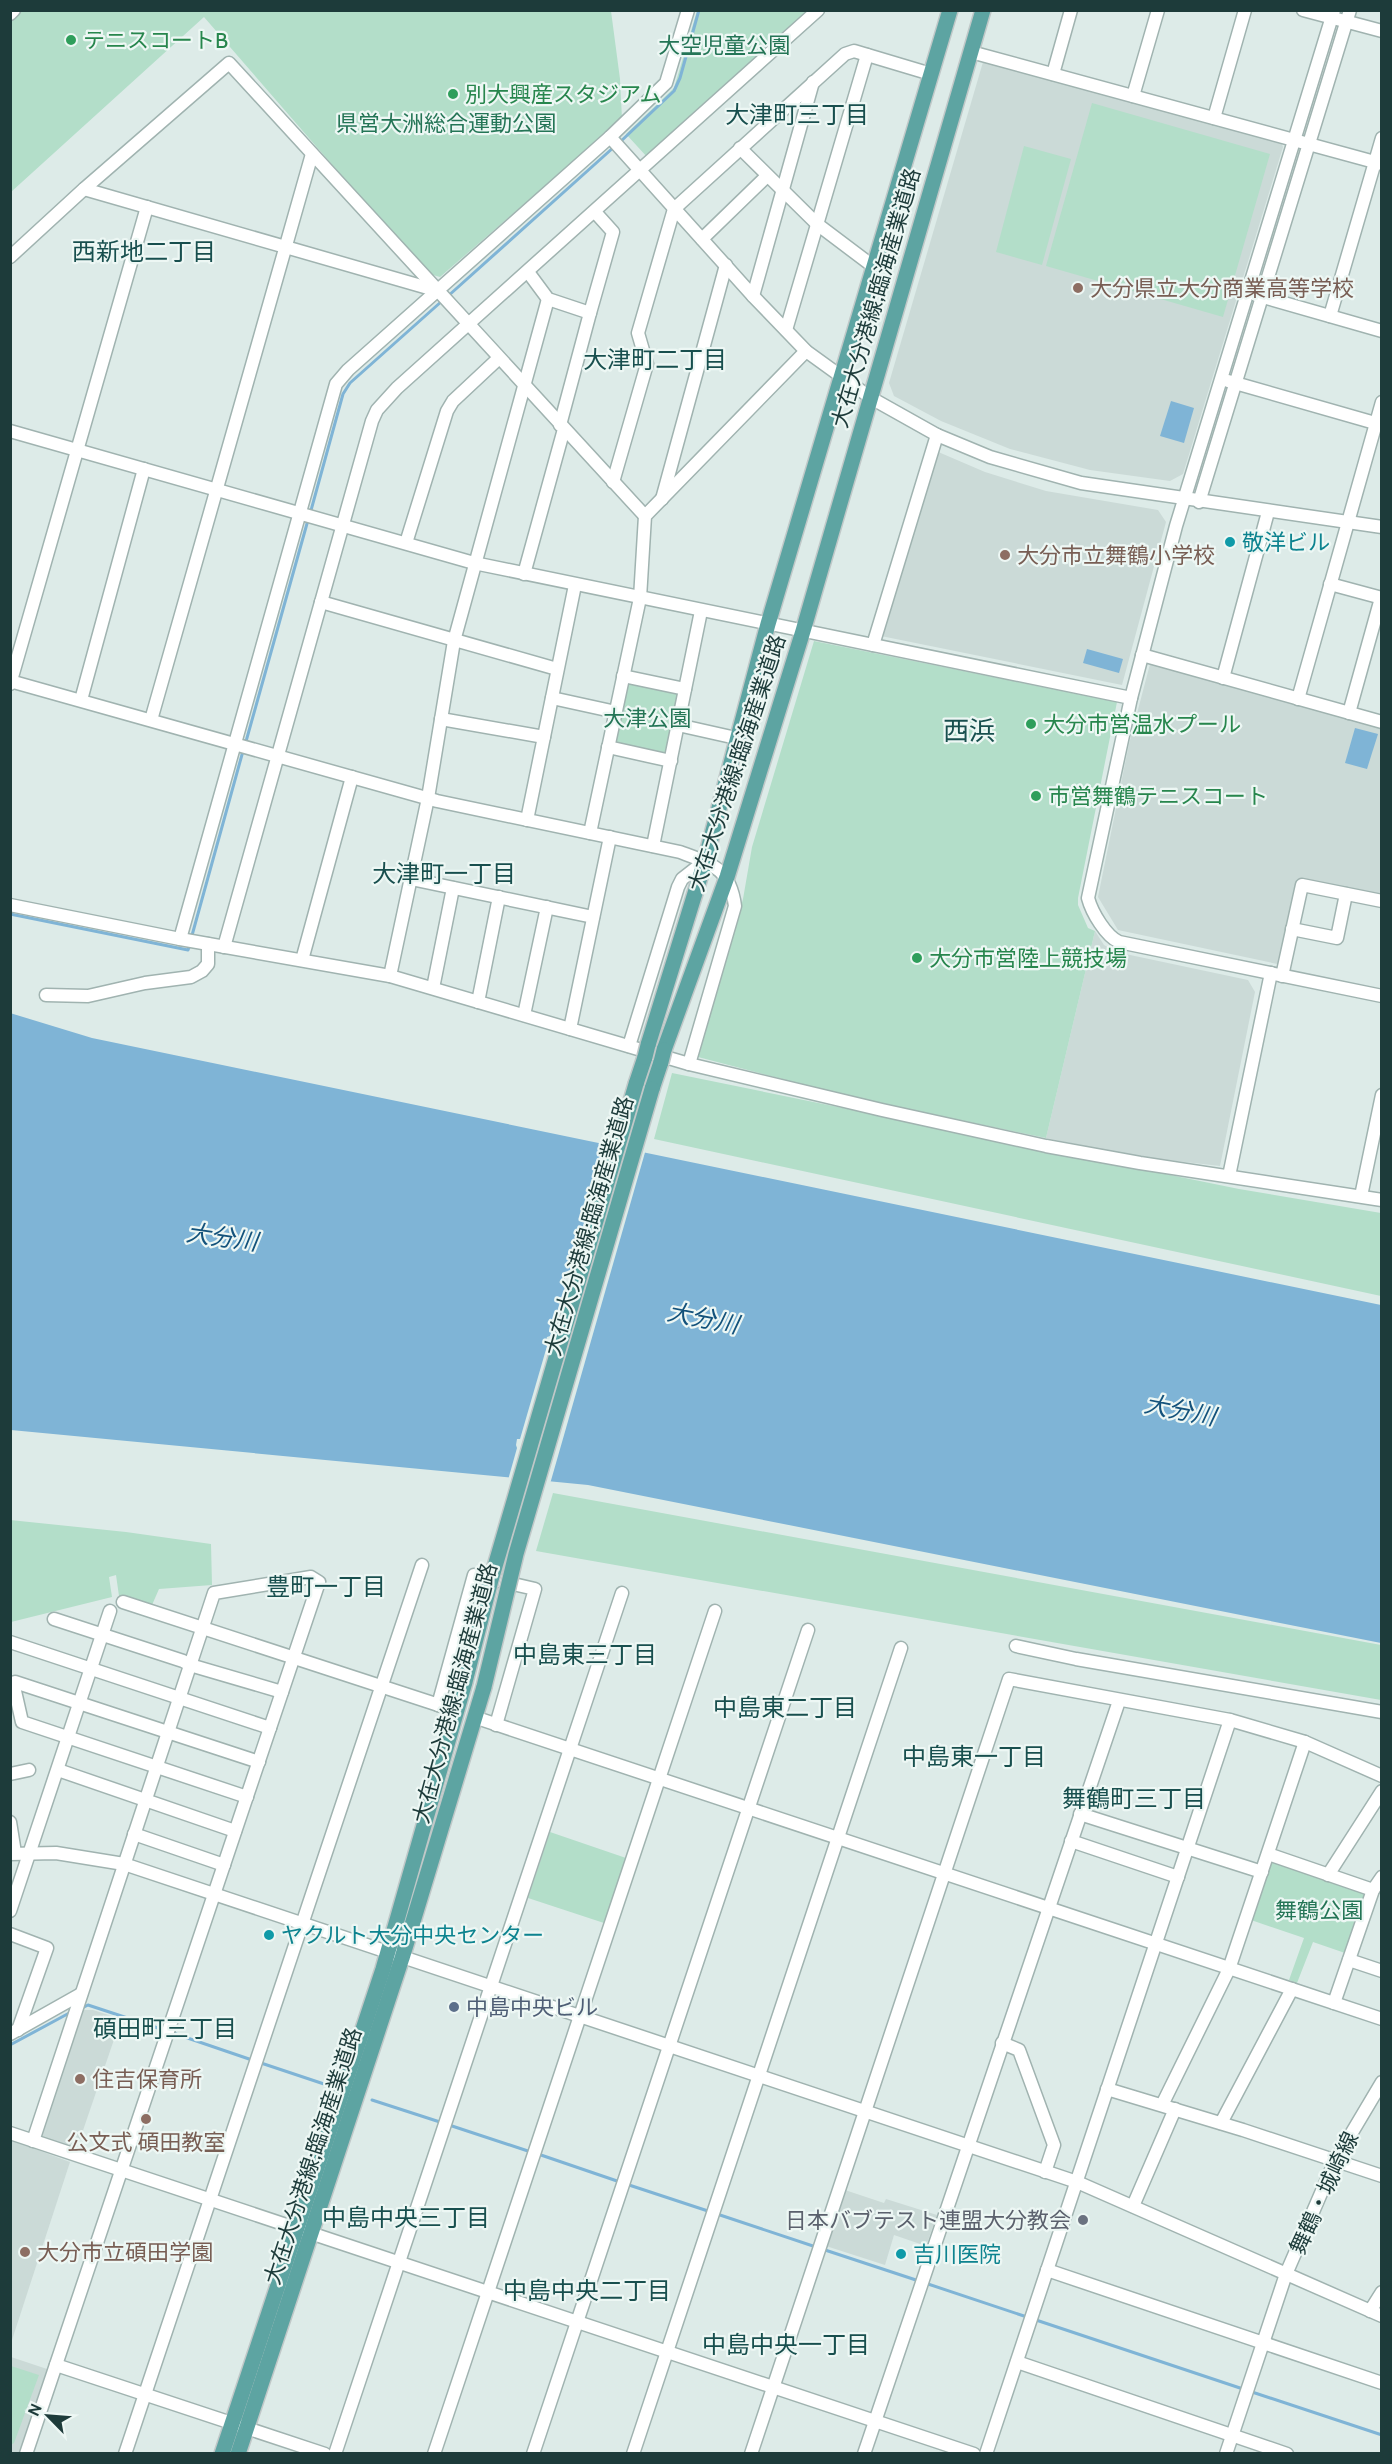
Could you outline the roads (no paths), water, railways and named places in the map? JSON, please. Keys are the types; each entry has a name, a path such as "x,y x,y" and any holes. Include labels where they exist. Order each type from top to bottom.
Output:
{"main road":[{"name":"大在大分港線;臨海産業道路","path":"238,2454 388,1951 457,1711 494,1570 636,1084 705,861 768,624 950,10"},
{"name":"大在大分港線;臨海産業道路","path":"304,2231 402,1958 474,1718 516,1554 652,1089 727,877 871,398 983,10"},
{"name":"大在大分港線;臨海産業道路","path":"222,2454 245,2427"}],"street":[{"path":"10,14 14,10"},
{"path":"46,995 88,996 145,983 191,977 202,972 208,964 192,941 241,746 305,515 336,384 348,370 442,296 666,83 688,10"},
{"path":"224,947 342,525 377,410 397,388 818,10"},
{"path":"1053,74 1071,10"},
{"path":"1133,96 1158,10"},
{"path":"1214,118 1245,10"},
{"path":"1303,10 1348,16 1382,31"},
{"path":"1333,14 1184,500 1131,698 1089,894 1090,906 1110,936 1119,942 1382,996"},
{"path":"1199,502 1348,16"},
{"path":"613,482 647,364 638,333 674,208 849,52 931,74"},
{"path":"971,52 1378,163"},
{"path":"786,330 867,55"},
{"path":"10,256 229,63 645,516"},
{"path":"753,296 813,82"},
{"path":"610,137 753,296 806,351 871,398 937,435 990,458 1081,483 1184,500 1382,527"},
{"path":"1330,316 1378,163 1382,138"},
{"path":"740,148 817,224 874,267"},
{"path":"151,720 312,154"},
{"path":"702,239 767,176"},
{"path":"84,189 285,247 442,296"},
{"path":"147,207 11,682 428,798 680,852 718,867 727,877 733,891 735,906 689,1064"},
{"path":"524,574 590,313 613,232 595,212"},
{"path":"661,500 726,265"},
{"path":"528,272 548,300 590,313"},
{"path":"1248,293 1382,331"},
{"path":"390,976 428,798 454,641 548,300"},
{"path":"590,833 640,598 645,516 806,351"},
{"path":"406,543 447,411 453,401 499,358"},
{"path":"1221,379 1378,424"},
{"path":"1298,699 1347,523 1378,424 1382,402"},
{"path":"11,434 77,449 474,563 1131,698"},
{"path":"873,645 937,435"},
{"path":"81,700 144,469"},
{"path":"1223,678 1268,512"},
{"path":"1330,584 1381,598 1349,713"},
{"path":"527,820 574,585"},
{"path":"321,602 558,669"},
{"path":"653,846 701,611"},
{"path":"1142,656 1382,722"},
{"path":"623,676 686,689"},
{"path":"552,698 616,712"},
{"path":"441,719 544,737"},
{"path":"678,725 736,738"},
{"path":"608,747 671,761"},
{"path":"302,960 352,777"},
{"path":"570,1029 609,837"},
{"path":"629,1046 678,887 682,879 705,861"},
{"path":"411,879 593,917"},
{"path":"1229,1176 1277,975 1293,929 1302,885 1382,901"},
{"path":"433,988 453,888"},
{"path":"1293,929 1336,938 1346,894"},
{"path":"478,1002 499,897"},
{"path":"10,905 224,947 390,976 689,1064 1046,1146 1140,1163 1382,1200"},
{"path":"524,1015 547,907"},
{"path":"1361,1196 1382,1095"},
{"path":"125,2454 422,1565"},
{"path":"438,1705 474,1575 535,1589 496,1725"},
{"path":"26,2454 319,1582 311,1577 214,1593 33,2141"},
{"path":"335,2454 622,1593"},
{"path":"123,1602 457,1711"},
{"path":"10,1911 110,1611"},
{"path":"434,2454 715,1611"},
{"path":"54,1619 190,1665 282,1692"},
{"path":"533,2454 808,1630"},
{"path":"10,1642 270,1728"},
{"path":"1016,1646 1076,1659 1382,1712"},
{"path":"633,2454 901,1648"},
{"path":"750,2454 1009,1679 1230,1720 1305,1742 1382,1776"},
{"path":"247,1797 22,1722 15,1691 11,1690 15,1682 258,1762"},
{"path":"864,2454 1119,1701"},
{"path":"474,1718 1382,2019"},
{"path":"986,2454 1230,1720"},
{"path":"1162,2105 1229,1969 1305,1742"},
{"path":"10,1774 29,1770"},
{"path":"58,1770 235,1831"},
{"path":"1328,1875 1382,1791"},
{"path":"1080,1814 1262,1872"},
{"path":"10,1822 13,1853 76,1855 124,1864 1077,2182 1376,2313 1382,2292"},
{"path":"134,1834 224,1865"},
{"path":"1071,1841 1178,1877"},
{"path":"1268,1854 1376,1894"},
{"path":"1334,2003 1382,1877"},
{"path":"10,1934 47,1948 14,2032"},
{"path":"1349,1960 1382,1971"},
{"path":"1221,2123 1292,1989"},
{"path":"14,2032 80,1999"},
{"path":"1002,2043 1019,2050 1054,2145 1045,2172"},
{"name":"舞鶴・城崎線","path":"1233,2435 1286,2274 1335,2161 1382,2082"},
{"path":"1107,2089 1381,2175"},
{"path":"1133,2206 1175,2109"},
{"path":"10,2133 974,2454"},
{"path":"1047,2270 1382,2383"},
{"path":"1017,2362 1287,2454"},
{"path":"56,2365 325,2454"},
{"path":"1226,2454 1233,2435"}],"water":[{"path":"1171,401 1194,408 1184,443 1160,436"},
{"path":"1087,649 1123,659 1119,673 1083,663"},
{"path":"1355,728 1378,734 1367,769 1345,763"},
{"name":"大分川","path":"10,1013 92,1038 1381,1305 1381,1643 588,1485 11,1430"}],"waterway":[{"path":"619,143 674,91 680,78 699,10"},
{"path":"447,297 614,147"},
{"path":"310,514 343,394 350,383 442,301"},
{"path":"245,745 308,520"},
{"path":"191,939 243,751"},
{"path":"10,914 188,950 190,945"},
{"path":"82,2008 88,2005 164,2030"},
{"path":"10,2045 73,2011"},
{"path":"170,2032 252,2060"},
{"path":"258,2062 333,2087"},
{"path":"372,2100 443,2123"},
{"path":"449,2125 531,2152"},
{"path":"538,2154 620,2182"},
{"path":"626,2184 711,2212"},
{"path":"717,2214 816,2247"},
{"path":"822,2249 919,2281"},
{"path":"925,2283 1027,2317"},
{"path":"1033,2319 1243,2389"},
{"path":"1249,2391 1382,2435"}],"place":[{"name":"テニスコートB","path":"71,40"},
{"name":"別大興産スタジアム","path":"453,94"},
{"name":"大分県立大分商業高等学校","path":"1078,288"},
{"name":"敬洋ビル","path":"1230,542"},
{"name":"大分市立舞鶴小学校","path":"1005,555"},
{"name":"大分市営温水プール","path":"1031,724"},
{"name":"市営舞鶴テニスコート","path":"1036,796"},
{"name":"大分市営陸上競技場","path":"917,958"},
{"name":"ヤクルト大分中央センター","path":"269,1935"},
{"name":"中島中央ビル","path":"454,2007"},
{"name":"住吉保育所","path":"80,2079"},
{"name":"公文式 碩田教室","path":"146,2119"},
{"name":"日本バブテスト連盟大分教会","path":"1083,2220"},
{"name":"大分市立碩田学園","path":"25,2252"},
{"name":"吉川医院","path":"901,2254"}],"district":[{"name":"大津町三丁目","path":"797,114"},
{"name":"西新地二丁目","path":"144,251"},
{"name":"大津町二丁目","path":"655,359"},
{"name":"西浜","path":"969,731"},
{"name":"大津町一丁目","path":"444,873"},
{"name":"豊町一丁目","path":"326,1586"},
{"name":"中島東三丁目","path":"585,1654"},
{"name":"中島東二丁目","path":"785,1707"},
{"name":"中島東一丁目","path":"974,1756"},
{"name":"舞鶴町三丁目","path":"1134,1798"},
{"name":"碩田町三丁目","path":"165,2028"},
{"name":"中島中央三丁目","path":"406,2217"},
{"name":"中島中央二丁目","path":"587,2290"},
{"name":"中島中央一丁目","path":"786,2344"}],"park label":[{"name":"大空児童公園","path":"724,45"},
{"name":"県営大洲総合運動公園","path":"446,123"},
{"name":"大津公園","path":"647,718"},
{"name":"舞鶴公園","path":"1319,1910"}]}
